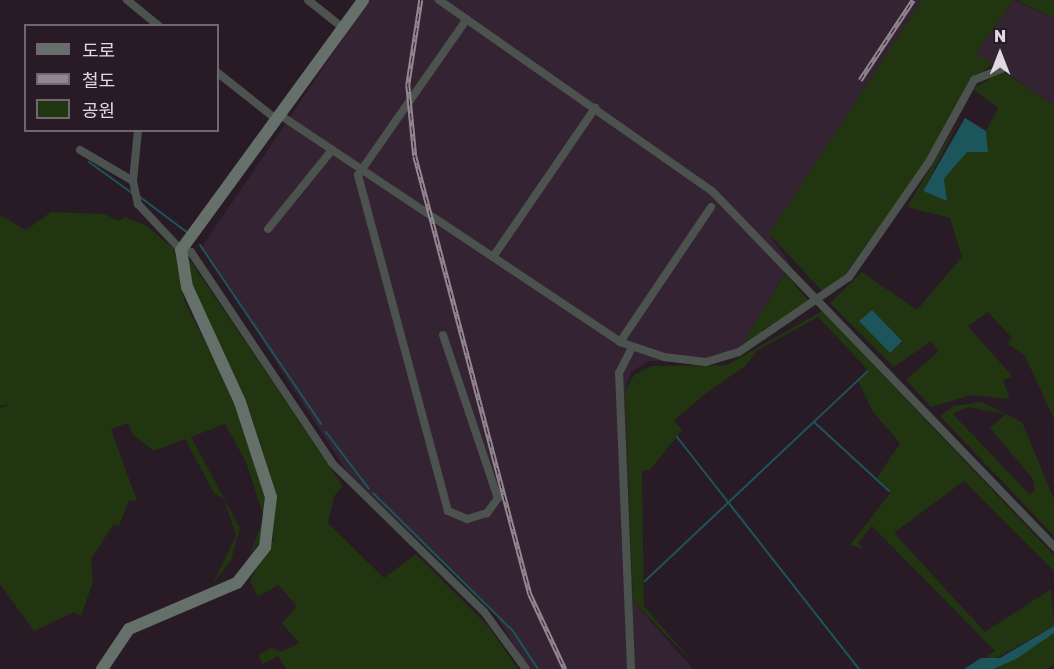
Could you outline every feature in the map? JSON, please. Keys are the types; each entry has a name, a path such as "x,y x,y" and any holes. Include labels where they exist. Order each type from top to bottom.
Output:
{"street":[{"path":"128,0 157,24"},
{"path":"308,0 342,27"},
{"path":"181,249 279,118 363,0"},
{"path":"439,0 712,191 1054,547"},
{"path":"443,335 498,498 487,513 467,519 448,511 360,169 467,19"},
{"path":"219,74 279,118 332,150 620,342 679,360 716,361 820,302 849,277 878,238 974,80 1003,68"},
{"path":"493,257 595,108"},
{"path":"134,190 138,132"},
{"path":"80,150 134,190 181,249 187,287 240,402 264,476 272,520 265,547 237,583 129,629 102,669"},
{"path":"268,229 332,150"},
{"path":"620,342 711,207"},
{"path":"181,249 191,252 332,463 485,613 526,669"},
{"path":"631,669 619,373 632,347"}],"shaded area":[{"path":"369,0 922,0 769,234 790,264 737,354 717,363 648,361 631,372 625,391 633,601 693,669 529,669 493,611 349,475 202,247"},
{"path":"1014,0 1054,18 1054,105 976,53"}],"green space":[{"path":"922,0 1014,0 976,53 993,64 973,78 925,162 844,276 825,294 769,234"},
{"path":"1016,0 1054,0 1054,18"},
{"path":"1002,71 1054,105 1054,419 1025,356 1007,343 1012,338 988,312 968,326 1012,376 1003,381 1010,399 972,395 931,407 906,380 938,352 931,341 894,367 830,303 862,272 917,310 962,257 950,218 907,207 962,115 923,191 946,200 944,179 967,152 987,151 986,131 998,108 973,89"},
{"path":"51,212 105,214 118,221 125,217 147,226 174,249 185,302 232,395 268,503 263,538 250,554 264,517 246,462 225,424 191,437 240,528 231,560 212,585 236,536 224,499 214,493 185,439 154,451 133,435 128,423 111,429 137,501 129,500 119,526 113,525 91,559 93,582 81,616 74,612 34,631 0,584 0,408 12,404 0,406 0,215 26,230"},
{"path":"187,256 343,486 334,496 328,523 384,578 416,554 489,627 518,669 286,669 278,656 262,664 259,655 272,647 281,652 299,643 282,623 297,606 278,585 258,597 250,581 273,540 275,493 190,280"},
{"path":"785,273 811,304 765,328 737,354"},
{"path":"822,311 1054,555 1054,571 964,481 894,533 985,632 1051,589 1054,626 993,660 987,656 995,651 872,526 858,543 863,549 850,545 891,492 877,478 900,443 873,412 858,381 869,371 818,317 758,350 745,366 705,394 674,421 682,430 650,470 642,471 644,606 699,669 633,601 625,391 634,375 651,366 727,365"},
{"path":"982,402 1022,422 1054,499 1054,536 940,416 954,406","holes":["968,407 1006,414 990,428 1033,479 1035,491 1029,494 953,414"]},
{"path":"1054,633 1054,664 1047,669 993,669"}],"water":[{"path":"965,118 986,131 988,152 967,152 944,179 947,201 923,191"},
{"path":"872,310 902,341 890,353 859,321"},
{"path":"1054,626 1054,633 1016,659 993,669 964,669 981,658 1000,658"}],"waterway":[{"path":"89,162 132,193"},
{"path":"140,197 188,233"},
{"path":"200,245 321,424"},
{"path":"645,581 868,371"},
{"path":"814,422 889,491"},
{"path":"326,432 369,489"},
{"path":"677,437 859,669"},
{"path":"373,493 513,631 538,669"}],"railway":[{"path":"421,0 408,85 415,156 530,594 565,669"},
{"path":"860,80 913,0"}]}
